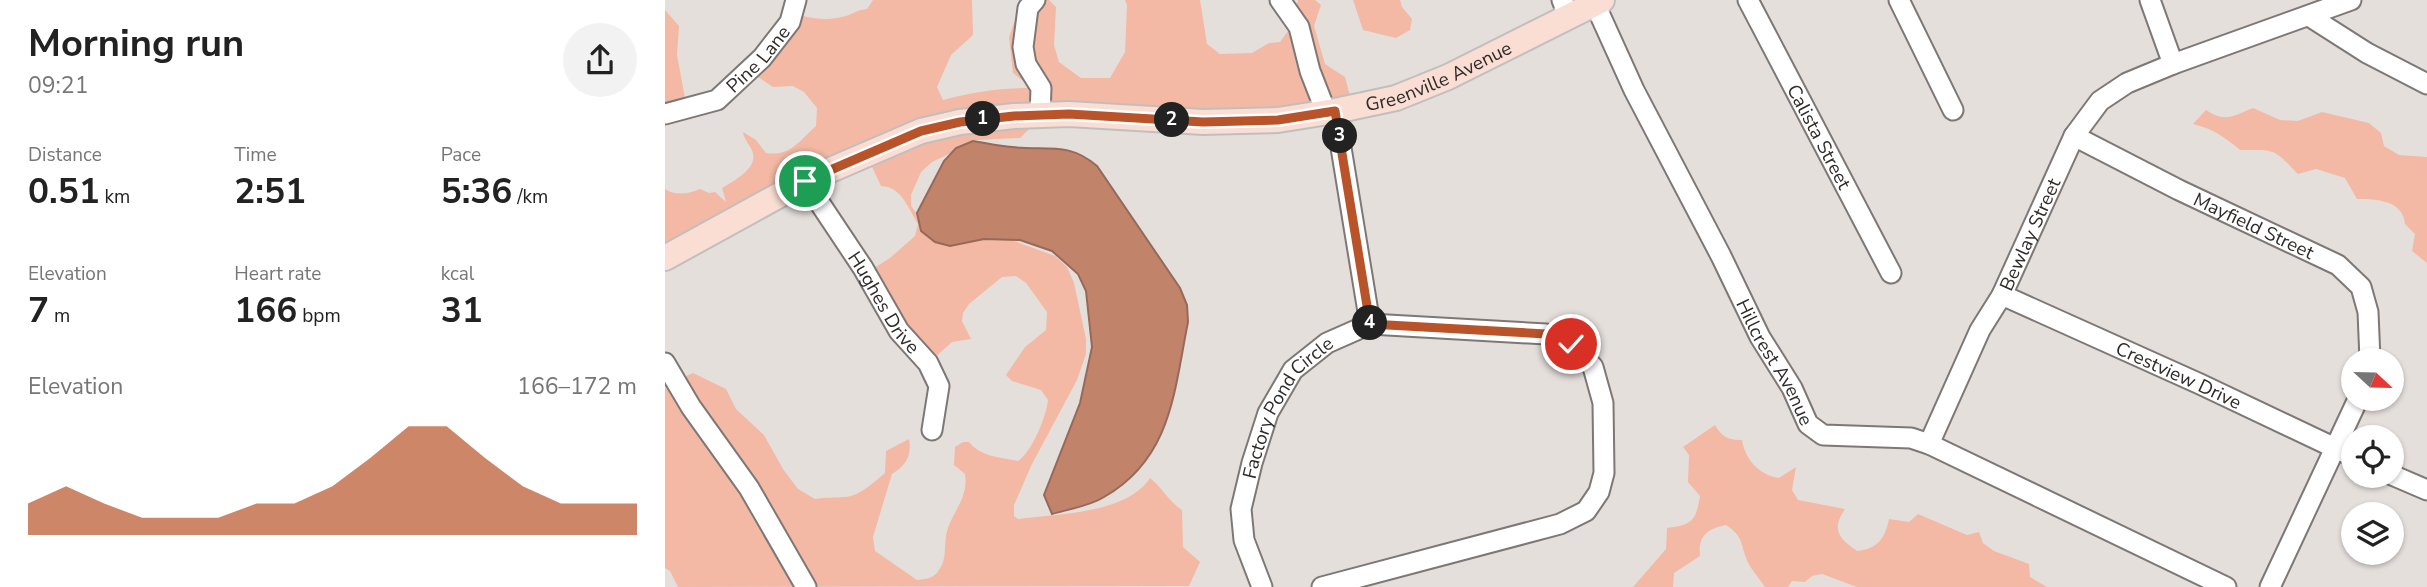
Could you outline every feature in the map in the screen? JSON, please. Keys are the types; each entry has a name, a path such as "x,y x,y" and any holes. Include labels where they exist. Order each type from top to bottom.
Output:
{"main road":[{"name":"Greenville Avenue","path":"665,258 805,181 921,131 960,122 1040,115 1069,114 1203,122 1278,120 1331,112 1396,98 1448,77 1565,9 1599,2"}],"street":[{"name":"Pine Lane","path":"665,114 717,100 762,58 790,22 796,0"},
{"path":"1035,0 1028,8 1023,47 1025,64 1041,88 1040,115"},
{"path":"1280,0 1299,27 1310,71 1331,112 1370,324"},
{"name":"Calista Street","path":"1748,0 1891,273"},
{"path":"1899,0 1953,110"},
{"path":"2150,0 2173,64"},
{"name":"Bewlay Street","path":"1929,444 1980,330 2002,295 2074,136 2100,101 2127,83 2173,64 2351,0"},
{"name":"Hillcrest Avenue","path":"1599,2 1634,90 1761,337 1792,388 1808,424 1823,435 1911,438 1929,444 2226,587"},
{"path":"2309,16 2367,52 2427,84"},
{"name":"Mayfield Street","path":"2074,136 2168,185 2338,265 2361,287 2368,312 2370,348"},
{"name":"Hughes Drive","path":"805,181 863,268 899,331 928,363 939,386 932,430"},
{"name":"Crestview Drive","path":"2002,295 2200,384 2341,451"},
{"name":"Factory Pond Circle","path":"1262,587 1244,540 1241,509 1252,463 1268,412 1293,370 1327,343 1370,324 1546,334 1571,344 1593,367 1603,403 1604,473 1599,492 1586,511 1560,524 1322,587"},
{"path":"665,363 691,407 749,488 806,587"},
{"path":"2270,587 2352,411"},
{"path":"2404,480 2427,490"}],"shaded area":[{"path":"873,0 972,0 973,35 951,55 937,87 943,100 987,91 1032,88 1013,73 1009,37 1022,0 1049,0 1056,7 1054,45 1059,62 1081,78 1110,78 1125,52 1125,0 1200,0 1207,44 1220,54 1252,53 1269,43 1280,42 1288,31 1298,0 1315,0 1321,5 1314,26 1325,64 1345,77 1353,107 1032,126 1020,138 978,140 932,162 921,172 911,195 911,206 935,237 987,231 1055,256 1067,267 1074,283 1086,339 1086,354 1077,380 1032,464 1014,505 1014,516 1018,519 1051,516 1108,505 1139,490 1150,478 1182,510 1183,547 1200,562 1189,586 678,587 670,571 665,568 665,369 682,378 693,373 726,389 736,409 764,435 798,489 815,499 851,496 861,491 885,473 886,451 909,439 909,455 892,474 873,537 875,551 917,580 932,576 940,568 944,560 948,528 962,499 965,474 954,465 955,447 969,442 985,454 1018,461 1033,442 1041,424 1048,400 1041,390 1012,381 1006,375 1025,347 1046,330 1047,312 1026,283 1016,276 1002,277 969,304 963,313 962,321 971,339 952,342 932,360 868,272 890,258 915,236 918,224 899,194 881,186 867,156 665,259 665,189 678,193 700,189 709,193 715,192 726,202 722,188 748,170 753,160 743,132 756,140 766,153 774,154 794,147 816,126 817,108 804,92 793,86 773,87 752,73 785,10 808,17 830,19 867,9"},
{"path":"1353,0 1400,0 1412,19 1410,30 1396,38 1363,30"},
{"path":"665,10 679,26 677,55 687,109 665,116"},
{"path":"2253,108 2280,120 2298,121 2322,112 2369,123 2381,133 2384,146 2399,155 2427,157 2427,263 2412,251 2415,234 2394,206 2387,202 2357,199 2345,178 2316,169 2298,174 2273,152 2240,150 2218,134 2193,124 2206,110 2224,117"},
{"path":"973,141 1007,147 1066,150 1097,166 1180,288 1187,305 1188,322 1173,397 1157,443 1144,463 1127,481 1104,497 1052,514 1044,495 1080,403 1092,347 1086,291 1078,274 1052,251 1020,240 984,239 950,246 935,242 921,231 917,213 944,161 956,148"},
{"path":"1715,425 1726,437 1742,440 1750,460 1759,470 1779,478 1796,467 1792,490 1798,500 1845,509 1838,523 1839,533 1857,551 1870,548 1879,541 1889,519 1909,522 1918,514 1967,535 1979,532 1983,543 1994,551 2029,564 2030,577 2047,587 1857,587 1822,574 1812,576 1805,582 1792,581 1788,587 1765,587 1747,561 1738,536 1726,525 1705,534 1700,556 1674,573 1673,587 1633,587 1666,549 1667,528 1687,523 1697,511 1700,496 1688,482 1689,455 1683,447"}],"route":[{"path":"805,181 921,131 960,122 1069,114 1203,122 1278,120 1335,111 1358,236 1370,324 1546,334 1571,344"}]}
